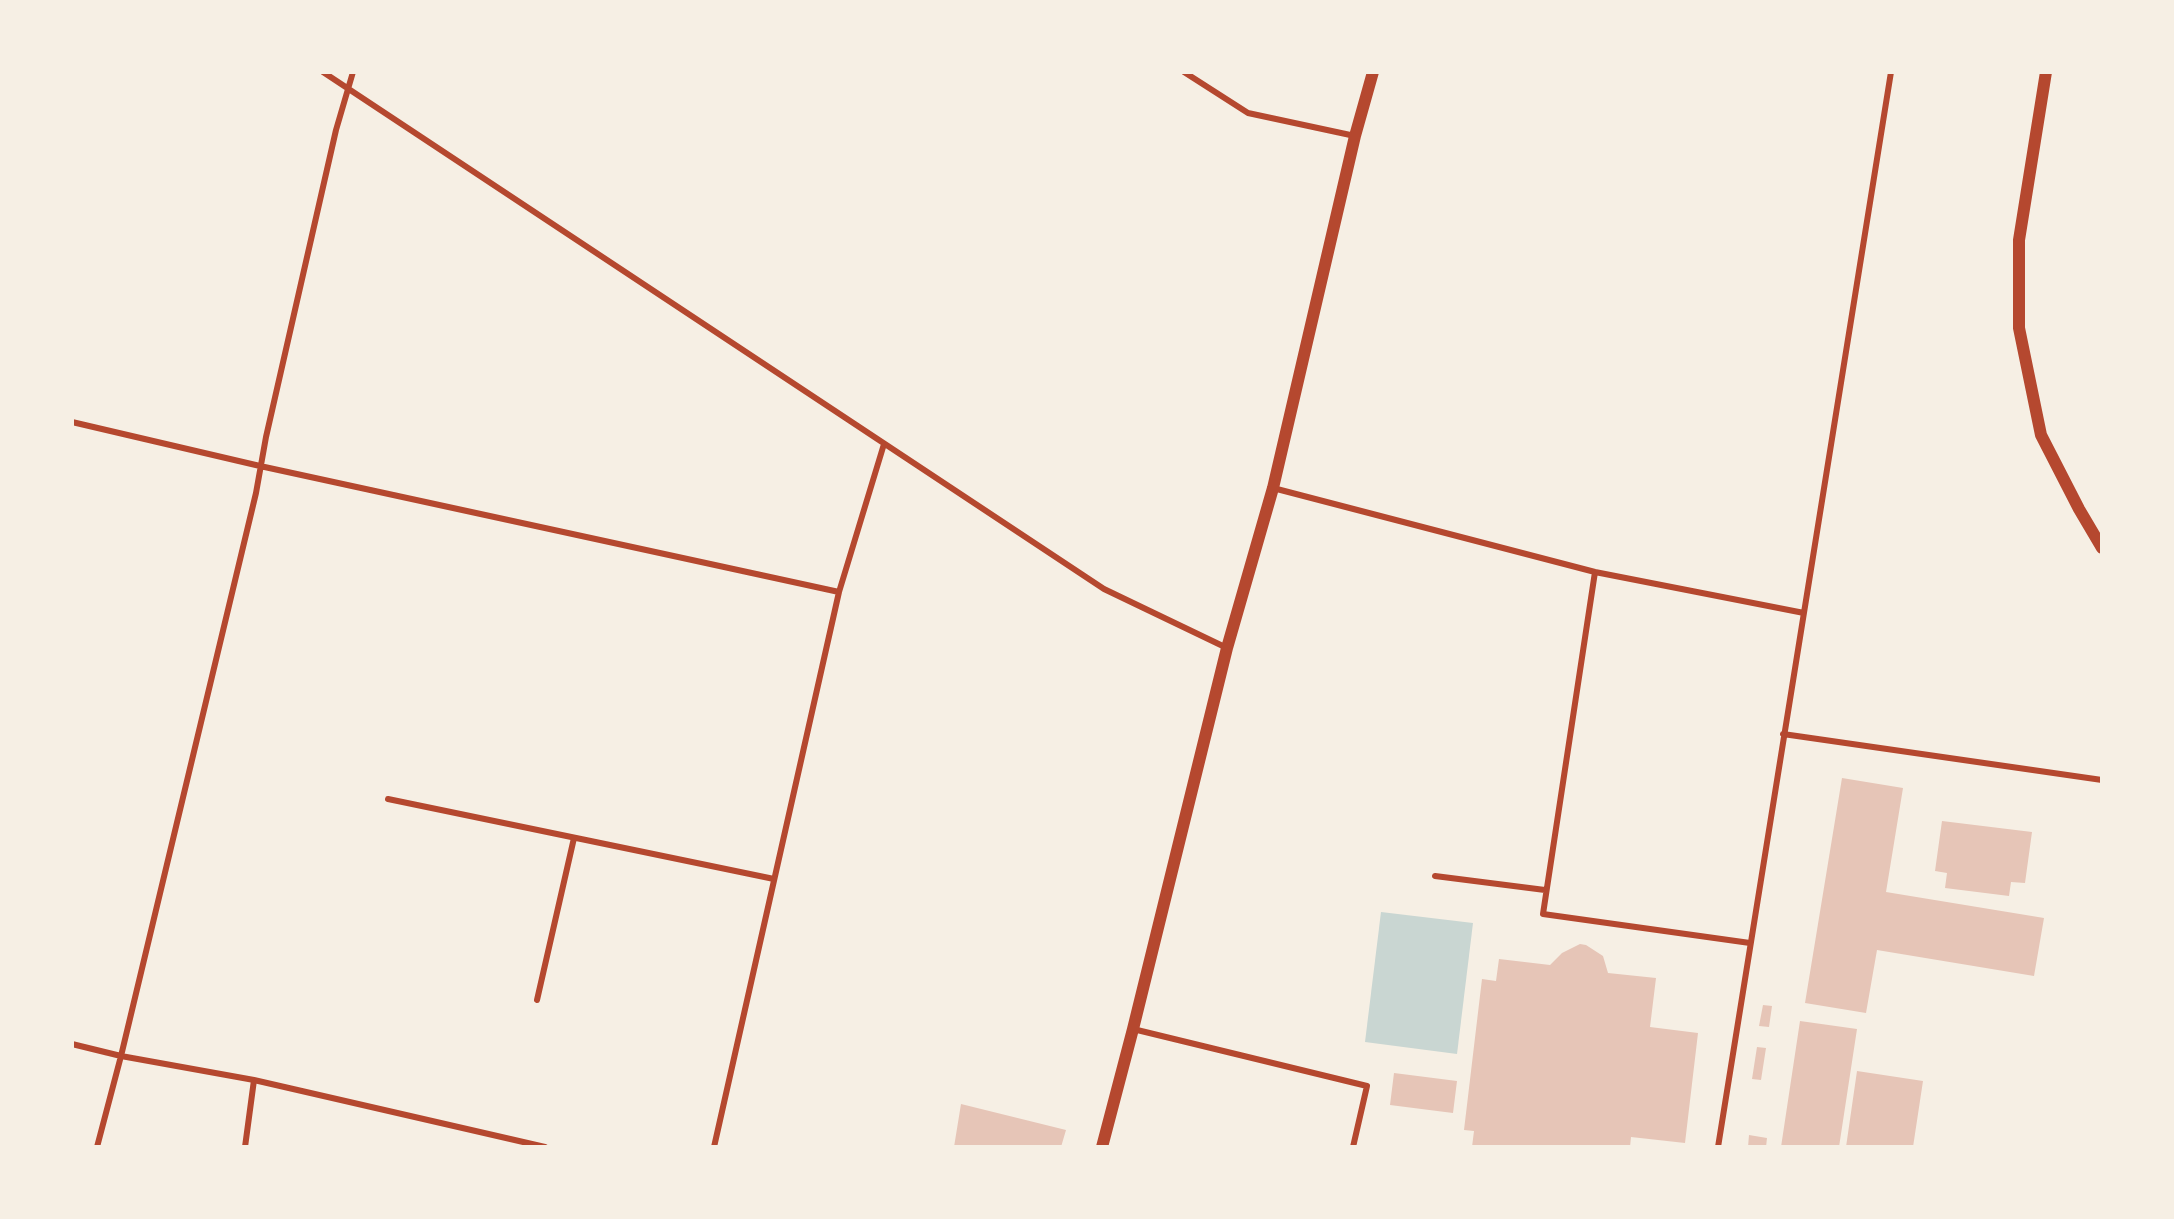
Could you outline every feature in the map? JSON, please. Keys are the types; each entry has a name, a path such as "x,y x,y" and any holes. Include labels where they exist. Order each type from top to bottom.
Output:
{"main road":[{"path":"1102,1147 1227,648 1273,488 1355,136 1373,72"},
{"path":"2046,72 2019,240 2019,328 2041,435 2102,548"}],"street":[{"path":"323,72 1104,589 1227,648"},
{"path":"97,1147 121,1056 256,493 260,466 336,130 353,72"},
{"path":"1184,72 1248,113 1355,136"},
{"path":"1718,1147 1891,72"},
{"path":"72,422 260,466 839,592"},
{"path":"714,1147 839,592 884,444"},
{"path":"1273,488 1595,572 1804,614"},
{"path":"1595,572 1543,914 1750,943"},
{"path":"1783,734 2102,780"},
{"path":"388,799 774,879"},
{"path":"537,1000 574,837"},
{"path":"1434,876 1545,890"},
{"path":"1133,1029 1367,1086 1353,1147"},
{"path":"72,1044 121,1056 254,1080 545,1147"},
{"path":"245,1147 254,1080"}],"shaded area":[{"path":"1381,912 1473,923 1457,1054 1365,1042"}],"building":[{"path":"1842,778 1903,788 1886,892 2044,918 2034,976 1877,950 1866,1013 1805,1003"},
{"path":"1942,821 2032,832 2025,883 2011,882 2009,896 1945,888 1947,873 1935,871"},
{"path":"1580,944 1586,945 1603,956 1608,973 1656,978 1650,1027 1698,1033 1685,1143 1631,1137 1630,1147 1472,1147 1474,1131 1464,1130 1482,979 1496,981 1499,959 1550,965 1562,953"},
{"path":"1763,1005 1772,1006 1769,1027 1759,1026"},
{"path":"1800,1021 1857,1029 1839,1147 1781,1147"},
{"path":"1757,1047 1766,1048 1761,1080 1752,1079"},
{"path":"1857,1071 1923,1081 1913,1147 1846,1147"},
{"path":"1394,1073 1457,1081 1453,1113 1390,1105"},
{"path":"961,1104 1066,1130 1061,1147 954,1147"},
{"path":"1749,1135 1767,1138 1766,1147 1748,1147"}]}
